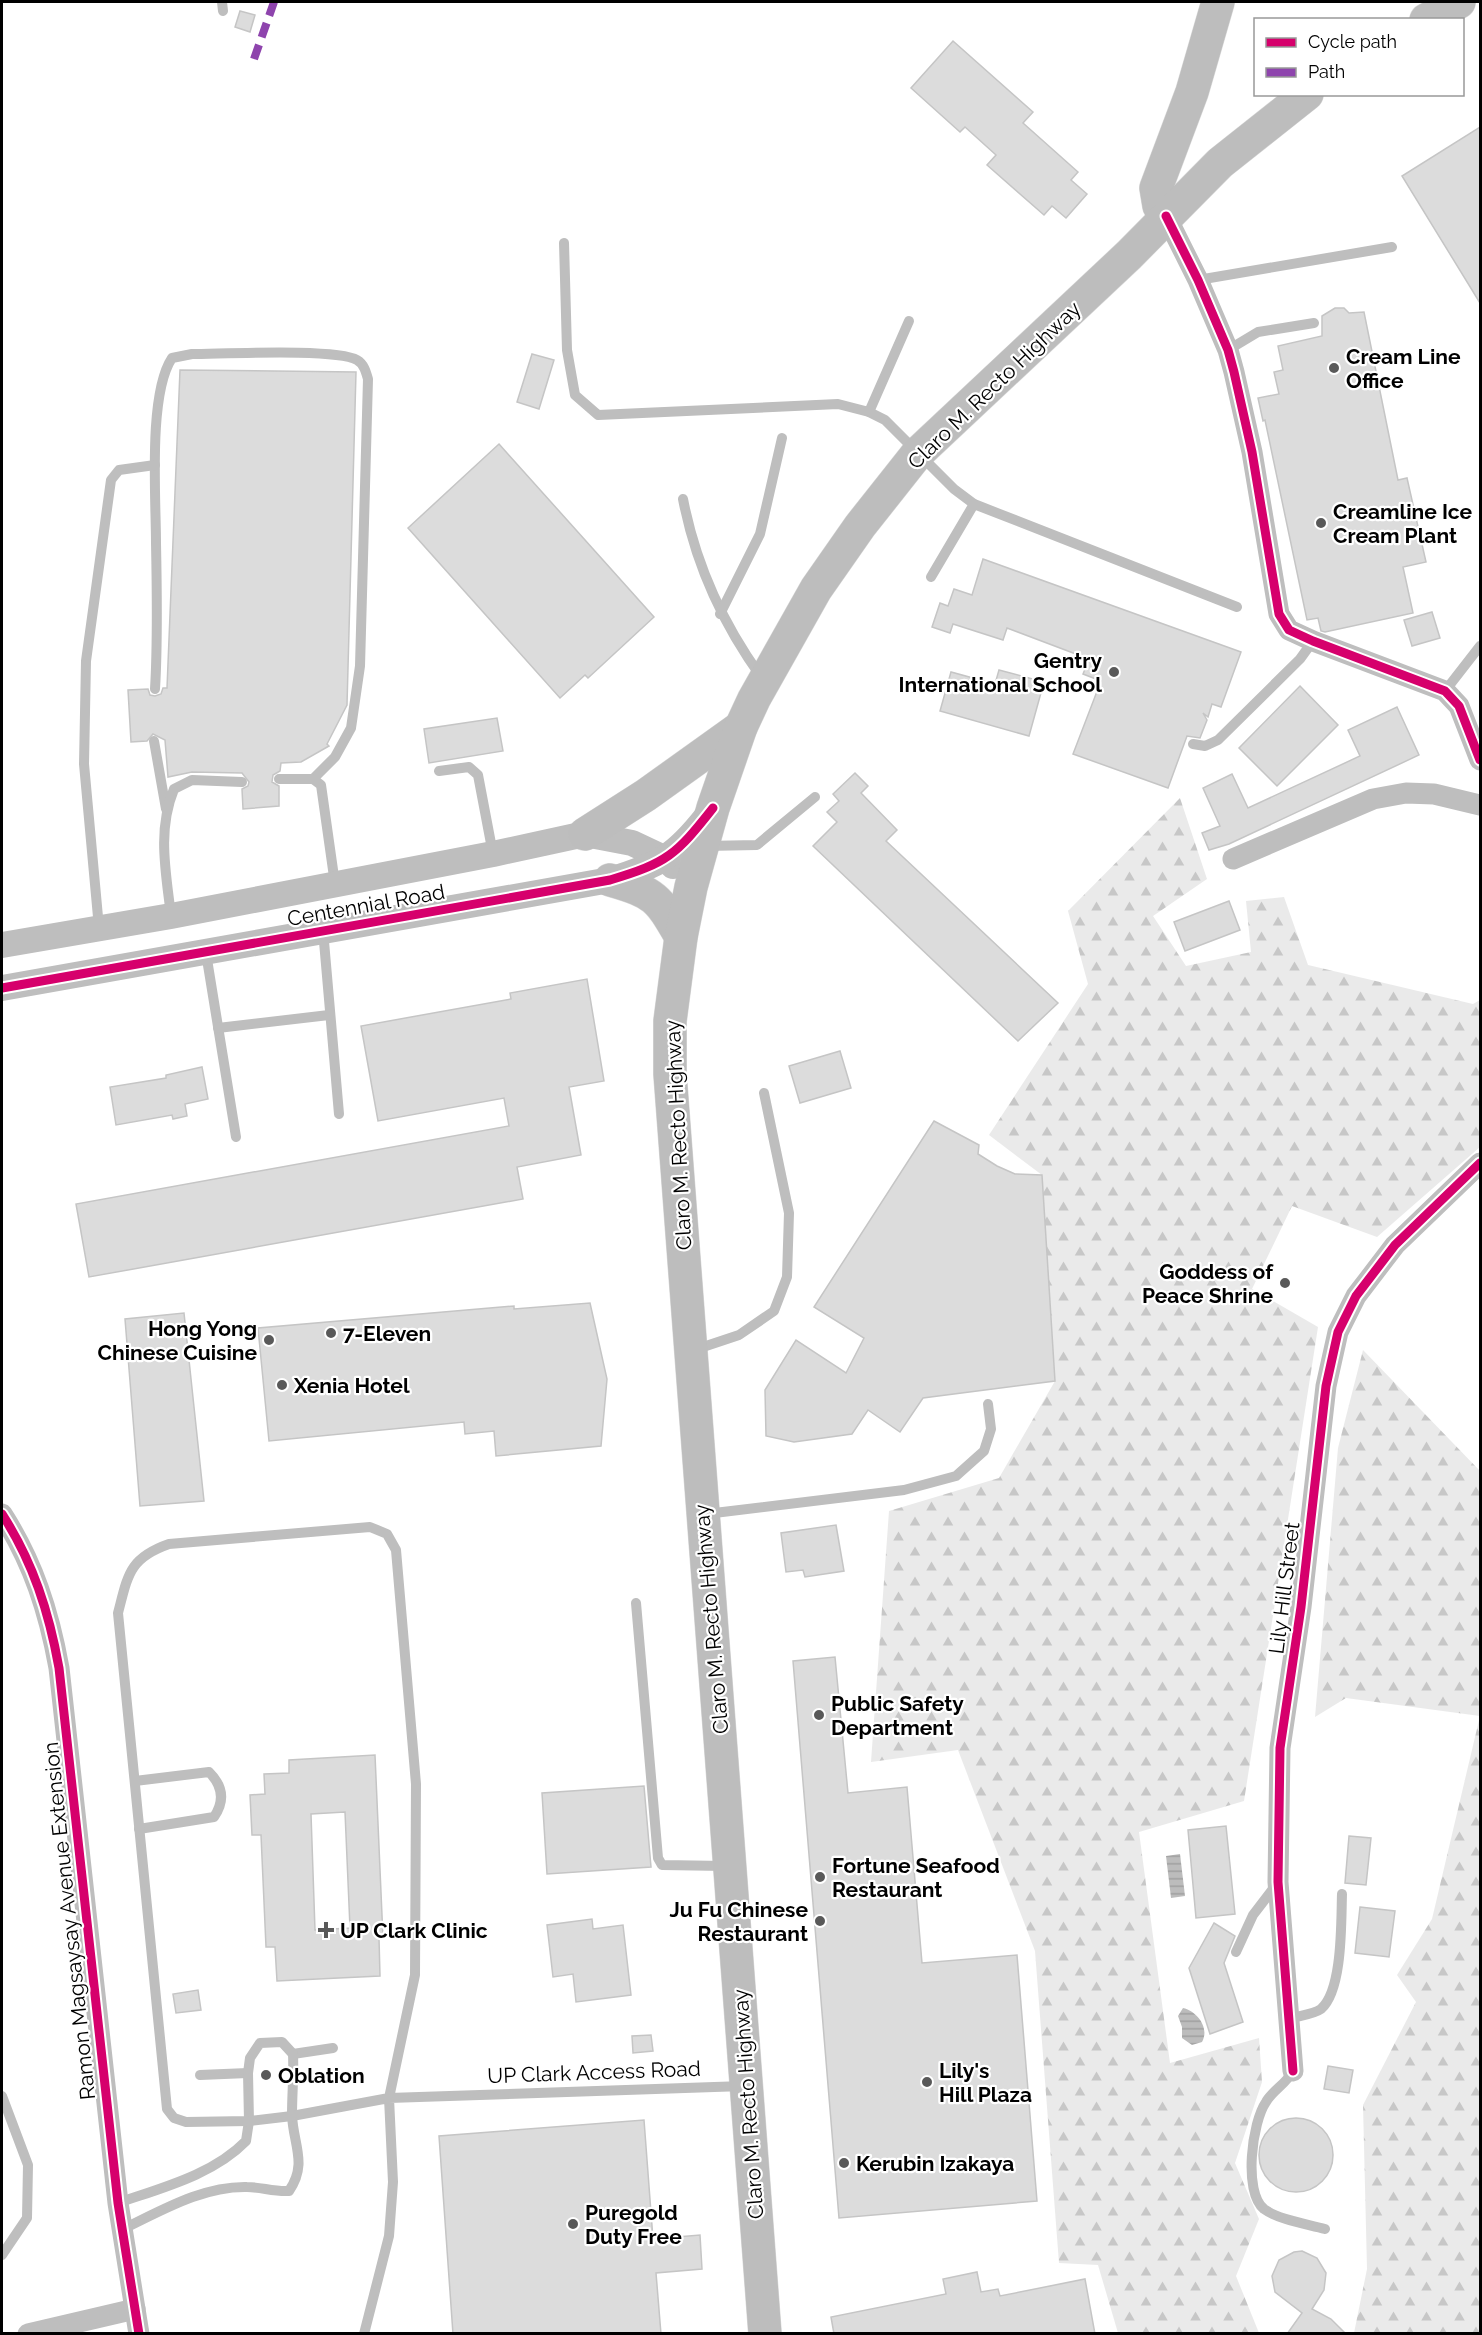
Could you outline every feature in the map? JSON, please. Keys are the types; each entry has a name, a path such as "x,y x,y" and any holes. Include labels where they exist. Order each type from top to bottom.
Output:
{"main road":[{"path":"1166,216 1159,206 1156,188 1199,72 1218,2"},
{"path":"1430,18 1459,2"},
{"name":"Claro M. Recto Highway","path":"765,2334 669,1049 670,1021 681,937 691,887 713,808 741,727 764,680 826,574 917,454 1129,255 1220,163 1304,96"},
{"path":"585,834 646,795 741,727"},
{"path":"610,880 640,889 655,897 681,937"}],"street":[{"path":"1166,216 1198,280 1228,350 1254,462 1279,614 1289,630 1445,691 1459,706 1480,760"},
{"path":"1233,859 1373,799 1415,793 1434,794 1480,805"},
{"name":"Centennial Road","path":"2,988 206,954 323,930 610,880 666,859 684,845 713,808"},
{"name":"Centennial Road","path":"2,945 171,916 585,834 632,843 666,859 691,887"},
{"name":"Lily Hill Street","path":"1293,2071 1278,1882 1280,1748 1301,1607 1326,1386 1338,1332 1356,1296 1395,1245 1480,1163"},
{"name":"Ramon Magsaysay Avenue Extension","path":"2,1514 16,1536 37,1581 59,1668 118,2203 139,2334"},
{"path":"28,2334 135,2308"}],"lane":[{"path":"564,243 567,350 575,395 598,415 838,404 869,412 885,420 954,489 974,504 1238,607"},
{"path":"1198,280 1392,247"},
{"path":"869,412 909,321"},
{"path":"1228,350 1258,332 1314,323"},
{"path":"156,689 158,647 155,465 165,369 172,358 192,354 325,354 357,359 364,367 368,380 360,666 351,728 335,757 313,779"},
{"path":"720,614 760,534 782,438"},
{"path":"99,928 84,764 86,661 111,480 119,470 155,465"},
{"path":"683,500 689,532 720,614 734,639 764,680"},
{"path":"931,577 974,504"},
{"path":"1193,744 1204,746 1218,740 1300,660 1314,641"},
{"path":"1445,691 1480,646"},
{"path":"154,741 166,809 163,842 171,916"},
{"path":"439,771 469,767 478,775 493,854"},
{"path":"279,779 313,779 321,785 335,884"},
{"path":"166,809 174,789 192,780 242,782"},
{"path":"702,846 757,845 815,797"},
{"path":"323,930 339,1114"},
{"path":"206,954 236,1137"},
{"path":"218,1028 329,1015"},
{"path":"691,1351 740,1335 774,1311 787,1277 789,1213 764,1093"},
{"path":"702,1514 904,1490 956,1476 984,1451 991,1429 988,1404"},
{"name":"UP Clark Access Road","path":"364,2334 389,2236 393,2182 389,2098 415,1975 416,1784 396,1550 387,1534 370,1527 168,1544 150,1551 135,1562 118,1613 167,2109 174,2118 186,2122 249,2121 292,2116 389,2098 747,2086"},
{"path":"636,1603 658,1858 662,1865 672,1867 729,1866"},
{"path":"135,1781 209,1772 217,1780 222,1793 220,1808 214,1817 139,1829"},
{"path":"1236,1952 1253,1915 1278,1882"},
{"path":"1289,2019 1320,2009 1330,1994 1339,1956 1342,1894"},
{"path":"118,2203 176,2182 232,2156 246,2141 249,2121 250,2058 260,2043 282,2042 292,2054 292,2116 300,2157 297,2180 289,2191 272,2192 248,2187 214,2190 188,2198 122,2230"},
{"path":"292,2054 333,2048"},
{"path":"1293,2071 1287,2082 1266,2102 1257,2124 1251,2161 1255,2196 1264,2208 1326,2229"},
{"path":"200,2075 248,2073"},
{"path":"2,2096 28,2165 27,2218 2,2255"}],"green space":[{"path":"1180,798 1207,879 1153,916 1186,966 1251,952 1246,901 1284,897 1308,965 1473,1004 1480,1000 1480,1147 1377,1237 1292,1206 1252,1289 1318,1327 1244,1801 1139,1832 1170,2063 1259,2038 1262,2082 1235,2163 1259,2219 1236,2276 1259,2333 1118,2333 1098,2265 1059,2263 1035,1951 958,1750 871,1762 889,1511 999,1478 1055,1381 1042,1175 989,1135 1088,984 1068,911"},
{"path":"1363,1350 1480,1471 1480,1716 1346,1698 1315,1717 1338,1448"},
{"path":"1480,1716 1480,2333 1354,2333 1367,2269 1363,2105 1416,2002 1397,1975 1432,1919"}],"shaded area":[{"path":"1180,1854 1185,1896 1171,1898 1166,1856"},
{"path":"1183,2008 1193,2013 1201,2021 1204,2031 1202,2042 1192,2045 1182,2038 1182,2027 1178,2016"}],"building":[{"path":"240,11 255,15 250,32 235,27"},
{"path":"953,41 1033,112 1023,123 1078,172 1071,180 1087,194 1066,218 1052,206 1044,215 987,165 996,155 965,127 960,132 911,88"},
{"path":"1480,127 1480,303 1402,176"},
{"path":"1335,308 1344,308 1349,313 1364,312 1398,480 1407,478 1426,562 1403,567 1413,613 1325,632 1321,631 1318,618 1307,620 1265,420 1263,421 1258,398 1279,394 1274,372 1283,370 1278,346 1322,336 1322,316"},
{"path":"532,354 554,360 539,409 517,402"},
{"path":"180,370 356,372 347,705 327,744 329,746 301,762 281,763 280,771 273,775 272,782 279,786 279,806 243,809 242,789 248,786 249,782 242,773 192,772 168,777 165,740 153,734 147,741 131,742 128,690 148,689 150,695 155,696 161,694 163,688 167,688"},
{"path":"499,444 654,617 588,678 585,675 560,698 408,528"},
{"path":"983,559 1241,652 1221,707 1212,704 1208,717 1203,713 1207,720 1200,738 1187,736 1168,788 1073,754 1101,681 1083,674 1089,659 1007,628 1003,640 953,624 950,633 932,627 940,603 948,606 954,589 972,595"},
{"path":"1432,612 1440,638 1412,646 1404,620"},
{"path":"999,670 1044,682 1029,736 940,711 951,672 995,684"},
{"path":"1300,686 1338,725 1277,786 1239,748"},
{"path":"1397,707 1419,755 1229,844 1209,850 1202,833 1220,826 1203,788 1232,774 1248,808 1360,756 1348,730"},
{"path":"497,718 503,751 429,763 424,729"},
{"path":"855,773 868,786 861,793 897,830 886,841 1058,1003 1018,1041 813,846 837,822 827,812 839,801 833,794"},
{"path":"1229,901 1240,930 1185,951 1174,922"},
{"path":"587,979 604,1081 569,1087 581,1155 517,1167 523,1199 89,1277 76,1204 509,1126 504,1098 378,1121 361,1026 511,999 510,993"},
{"path":"840,1051 851,1088 800,1103 789,1066"},
{"path":"202,1067 208,1099 185,1104 187,1116 173,1119 172,1115 116,1125 110,1087 166,1078 166,1075"},
{"path":"934,1121 979,1145 978,1154 997,1166 1015,1174 1042,1175 1055,1381 923,1398 900,1432 868,1410 852,1434 794,1442 766,1436 765,1390 796,1340 846,1373 864,1338 814,1307"},
{"path":"590,1303 607,1379 601,1446 496,1456 494,1431 465,1434 464,1422 269,1441 258,1328 514,1306 514,1309"},
{"path":"184,1313 204,1501 140,1506 125,1319"},
{"path":"836,1525 844,1571 805,1577 803,1570 786,1572 781,1533"},
{"name":"Lily's Hill Plaza","path":"835,1657 848,1793 907,1787 922,1963 1017,1955 1037,2201 839,2218 793,1661"},
{"path":"375,1755 383,1938 379,1938 380,1976 277,1981 275,1947 266,1947 261,1835 252,1835 250,1795 265,1794 264,1774 289,1773 289,1760","holes":["345,1812 350,1928 315,1930 311,1814"]},
{"path":"644,1786 651,1867 547,1874 542,1793"},
{"path":"1226,1826 1235,1914 1196,1918 1188,1830"},
{"path":"1349,1836 1371,1838 1366,1885 1345,1883"},
{"path":"1360,1907 1395,1911 1389,1957 1355,1953"},
{"path":"592,1919 593,1929 623,1925 631,1995 576,2002 573,1974 553,1977 547,1925"},
{"path":"1214,1923 1235,1936 1224,1963 1243,2022 1210,2034 1189,1968"},
{"path":"198,1990 201,2010 176,2013 173,1994"},
{"path":"651,2035 653,2051 633,2053 632,2036"},
{"path":"1328,2066 1353,2070 1349,2093 1324,2089"},
{"path":"1296,2118 1310,2121 1322,2129 1330,2141 1333,2155 1330,2169 1322,2181 1310,2189 1296,2192 1282,2189 1270,2181 1262,2169 1259,2155 1262,2141 1270,2129 1282,2121"},
{"name":"Puregold Duty Free","path":"644,2120 653,2239 700,2235 702,2269 656,2273 661,2334 453,2334 439,2136"},
{"path":"1302,2251 1317,2258 1326,2273 1324,2290 1312,2309 1331,2319 1346,2334 1287,2334 1302,2313 1275,2292 1272,2276 1279,2260 1294,2252"},
{"path":"977,2272 981,2292 998,2289 1000,2296 1085,2279 1095,2334 834,2334 831,2317 946,2294 943,2279"}],"marked path":[{"path":"254,59 274,2"}],"cycle path":[{"path":"1166,216 1198,280 1228,350 1252,452 1279,614 1289,630 1445,691 1459,706 1480,760"},
{"path":"2,988 610,880 645,868 669,855 689,837 713,808"},
{"path":"1293,2071 1278,1882 1280,1748 1301,1607 1326,1386 1338,1332 1356,1296 1395,1245 1480,1163"},
{"path":"2,1514 31,1569 45,1607 59,1668 118,2203 139,2334"}],"place":[{"name":"Cream Line Office","path":"1334,368"},
{"name":"Creamline Ice Cream Plant","path":"1321,523"},
{"name":"Gentry International School","path":"1114,672"},
{"name":"Goddess of Peace Shrine","path":"1285,1283"},
{"name":"7-Eleven","path":"331,1333"},
{"name":"Hong Yong Chinese Cuisine","path":"269,1340"},
{"name":"Xenia Hotel","path":"282,1385"},
{"name":"Public Safety Department","path":"819,1715"},
{"name":"Fortune Seafood Restaurant","path":"820,1877"},
{"name":"Ju Fu Chinese Restaurant","path":"820,1921"},
{"name":"UP Clark Clinic","path":"326,1930"},
{"name":"Oblation","path":"266,2075"},
{"name":"Lily's Hill Plaza","path":"927,2082"},
{"name":"Kerubin Izakaya","path":"844,2163"},
{"name":"Puregold Duty Free","path":"573,2224"}]}
